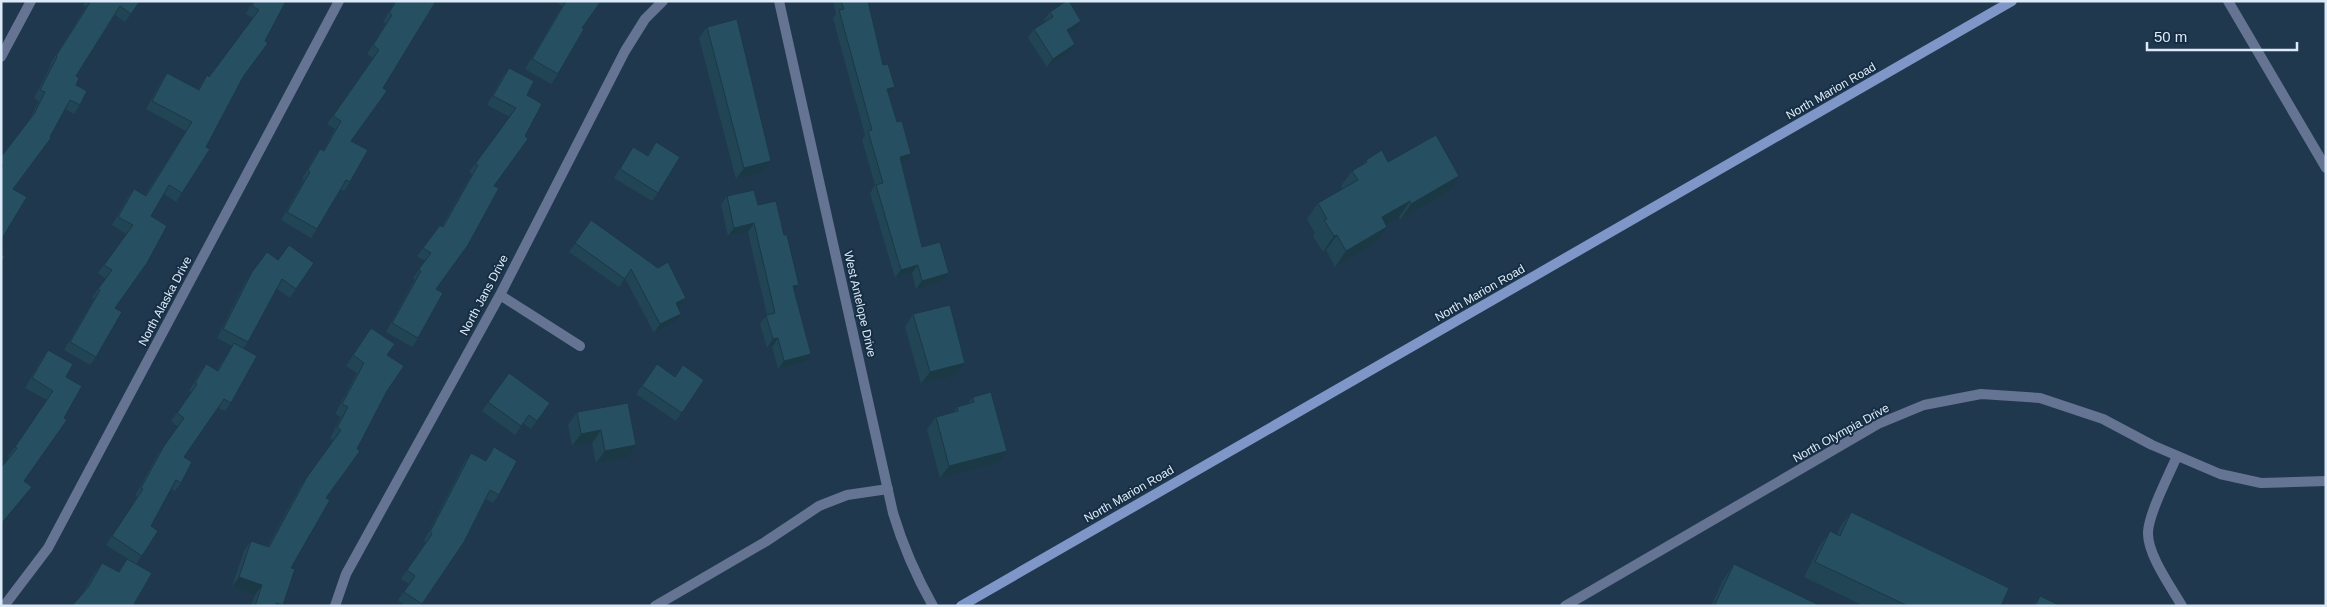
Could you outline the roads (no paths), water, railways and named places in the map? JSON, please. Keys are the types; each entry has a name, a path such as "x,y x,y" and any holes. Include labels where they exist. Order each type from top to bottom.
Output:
{"main road":[{"name":"North Marion Road","path":"961,606 2012,1"}],"street":[{"path":"1,57 31,1"},
{"name":"North Alaska Drive","path":"4,606 48,548 339,1"},
{"name":"North Jans Drive","path":"336,606 346,574 500,295 624,51 645,19 663,1"},
{"name":"West Antelope Drive","path":"778,1 901,542 933,606"},
{"path":"2228,1 2326,168"},
{"path":"500,295 580,346"},
{"name":"North Olympia Drive","path":"1565,606 1878,424 1924,405 1981,394 2040,398 2103,419 2177,456 2220,474 2262,483 2326,481"},
{"path":"2177,456 2152,517 2148,533 2153,556 2182,606"},
{"path":"655,606 765,542 818,506 847,496 888,489"}]}
